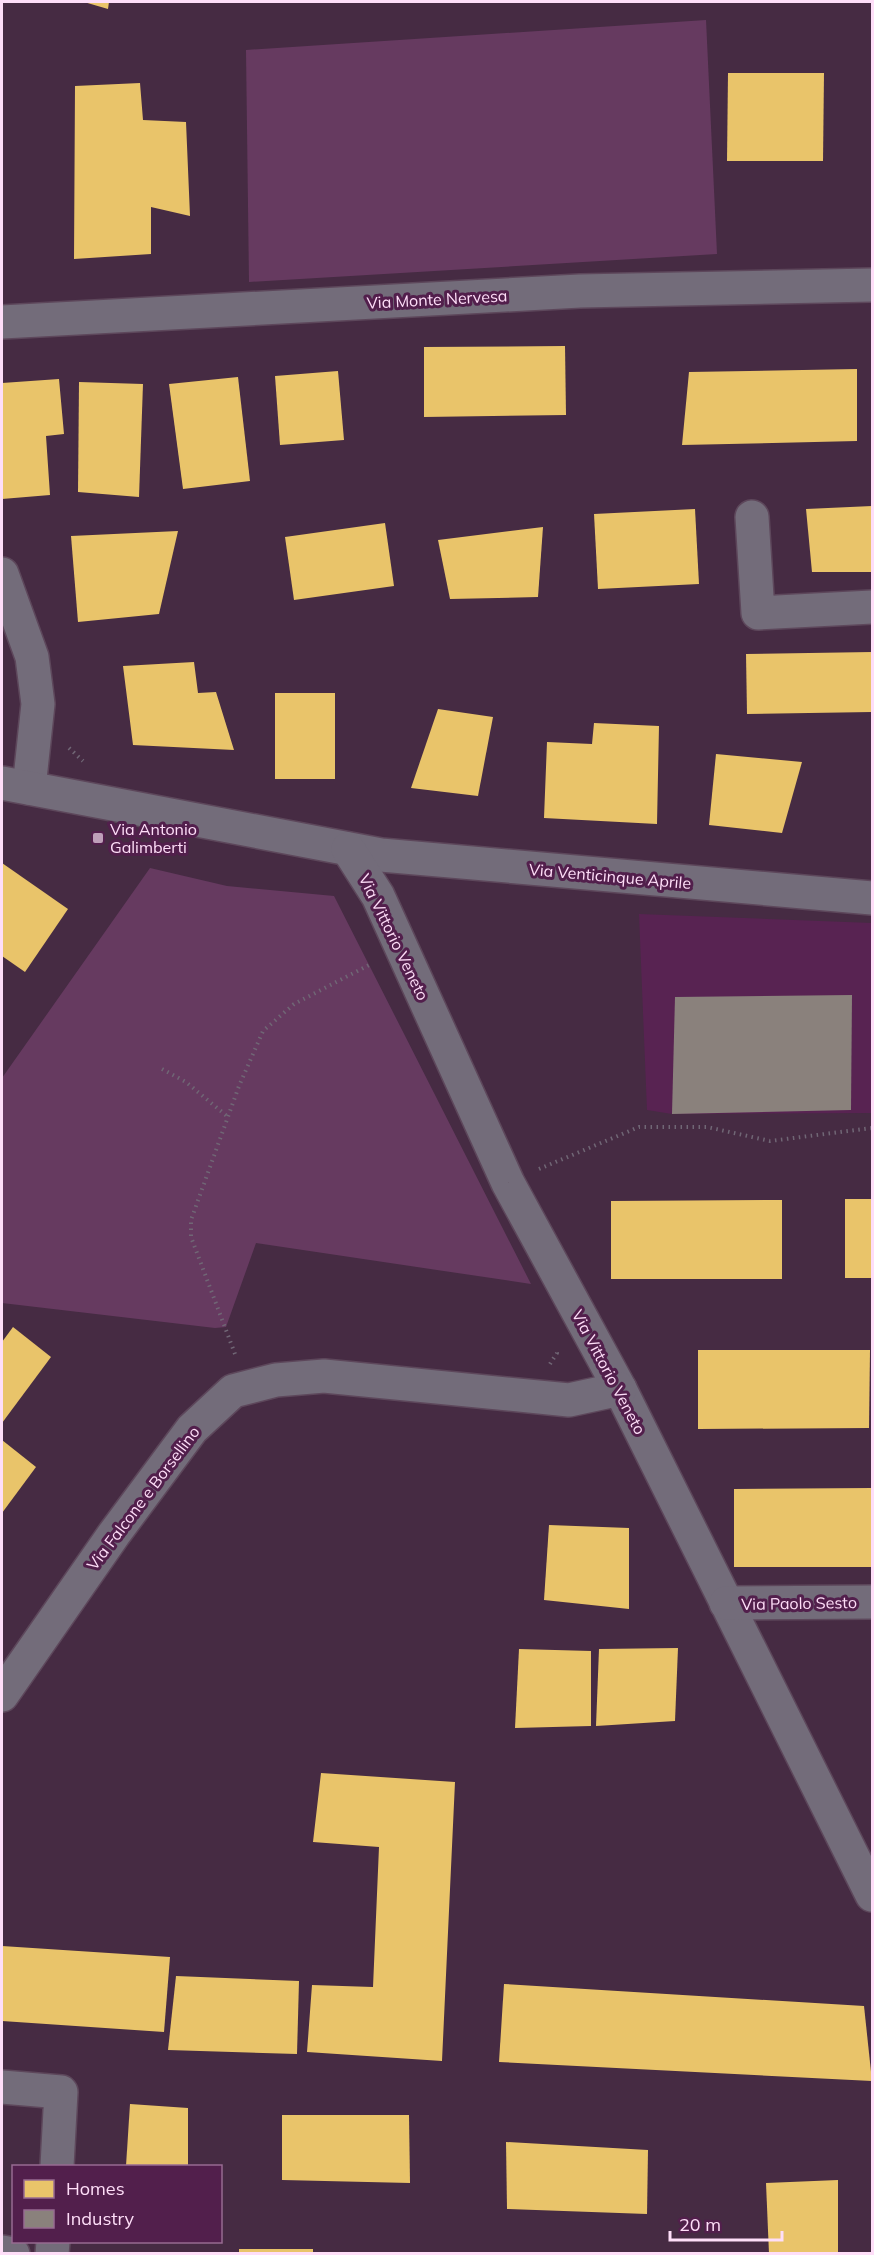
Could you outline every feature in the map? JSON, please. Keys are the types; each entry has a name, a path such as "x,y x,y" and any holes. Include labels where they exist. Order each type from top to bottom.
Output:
{"street":[{"name":"Via Monte Nervesa","path":"2,322 580,291 873,285"},
{"path":"752,517 758,613 873,607"},
{"path":"2,574 32,657 38,704 34,735 15,785 348,849"},
{"name":"Via Venticinque Aprile","path":"348,849 454,862 873,898"},
{"name":"Via Vittorio Veneto","path":"348,849 378,896 508,1183 620,1389 873,1895"},
{"name":"Via Falcone e Borsellino","path":"2,1695 114,1534 185,1438 232,1391 276,1380 324,1376 569,1400 620,1389"},
{"name":"Via Paolo Sesto","path":"726,1603 873,1602"},
{"path":"2,2087 61,2092 57,2165"},
{"path":"2,2252 13,2253"}],"path":[{"path":"34,735 61,739 82,761 93,764"},
{"path":"245,1355 236,1357 191,1237 191,1220 228,1117 263,1030 294,1004 377,961"},
{"path":"162,1069 186,1082 228,1117"},
{"path":"508,1183 639,1127 707,1127 770,1141 873,1128"},
{"path":"549,1367 557,1353 554,1343"}],"shaded area":[{"path":"706,20 717,254 249,282 246,50"},
{"path":"150,868 227,886 334,896 531,1284 256,1243 226,1327 215,1328 2,1303 2,1078"},
{"path":"639,914 872,923 872,1113 672,1114 647,1110"}],"building: Homes":[{"path":"84,2 109,2 108,9"},
{"path":"728,73 824,73 823,161 727,161"},
{"path":"140,83 143,120 186,122 190,216 151,207 151,254 74,259 75,86"},
{"path":"565,346 566,415 424,417 424,347"},
{"path":"857,369 857,441 682,445 689,372"},
{"path":"338,371 344,440 280,445 275,376"},
{"path":"238,377 250,481 183,489 169,384"},
{"path":"59,379 64,434 46,436 50,495 2,499 2,383"},
{"path":"79,382 143,384 139,497 78,492"},
{"path":"872,506 872,572 812,572 806,509"},
{"path":"695,509 699,584 598,589 594,514"},
{"path":"385,523 394,586 294,600 285,537"},
{"path":"543,527 538,597 450,599 438,540"},
{"path":"178,531 159,614 78,622 71,536"},
{"path":"872,652 872,712 747,714 746,654"},
{"path":"194,662 198,693 216,692 234,750 133,745 123,666"},
{"path":"275,693 335,693 335,779 275,779"},
{"path":"438,709 493,717 478,796 411,788"},
{"path":"594,723 659,726 657,824 544,818 547,742 592,744"},
{"path":"716,754 802,762 782,833 709,825"},
{"path":"2,863 68,909 25,972 2,956"},
{"path":"845,1199 872,1199 872,1278 845,1278"},
{"path":"782,1200 782,1279 611,1279 611,1201"},
{"path":"13,1327 51,1357 2,1423 2,1342"},
{"path":"698,1350 870,1350 869,1428 698,1429"},
{"path":"2,1440 36,1467 2,1513"},
{"path":"872,1488 872,1567 734,1567 734,1489"},
{"path":"549,1525 629,1528 629,1609 544,1600"},
{"path":"678,1648 675,1721 596,1726 599,1649"},
{"path":"519,1649 591,1651 591,1726 515,1728"},
{"path":"321,1773 455,1782 442,2061 307,2052 312,1985 373,1987 379,1847 313,1842"},
{"path":"2,1946 170,1957 164,2032 2,2021"},
{"path":"176,1976 299,1981 297,2054 168,2050"},
{"path":"504,1984 864,2006 872,2081 499,2062"},
{"path":"130,2104 188,2108 188,2165 126,2165"},
{"path":"282,2115 409,2115 410,2183 282,2180"},
{"path":"506,2142 648,2150 647,2214 507,2209"},
{"path":"838,2180 838,2254 769,2254 766,2183"},
{"path":"239,2249 313,2249 313,2254 239,2254"}],"building: Industry":[{"path":"852,995 851,1110 672,1114 675,997"}],"place":[{"name":"Via Antonio Galimberti","path":"98,838"}]}
